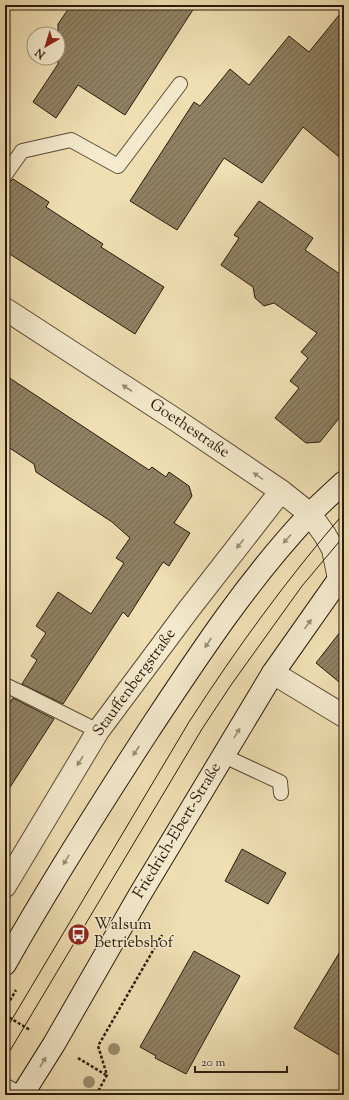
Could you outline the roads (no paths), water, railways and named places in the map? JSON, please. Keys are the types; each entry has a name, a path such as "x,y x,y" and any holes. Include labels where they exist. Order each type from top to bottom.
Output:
{"main road":[{"name":"Goethestraße","path":"5,309 176,420 281,491 310,514 325,535 333,550 342,576"},
{"path":"5,964 36,909 94,814 229,611 277,551 310,514 344,482"},
{"name":"Stauffenbergstraße","path":"5,886 98,731 189,609 281,491"},
{"name":"Friedrich-Ebert-Straße","path":"22,1095 50,1051 139,896 273,673 342,576"},
{"path":"273,673 344,716"},
{"path":"5,1090 14,1095"}],"lane":[{"path":"5,175 22,151 71,140 118,166 180,84"},
{"path":"5,685 98,731"},
{"path":"224,756 280,782 281,793"}],"tram line":[{"path":"5,1031 189,722 244,641 282,589 344,513"},
{"path":"5,1059 202,729 231,685 302,586 344,536"}],"place":[{"name":"Walsum Betriebshof","path":"79,934"}]}
